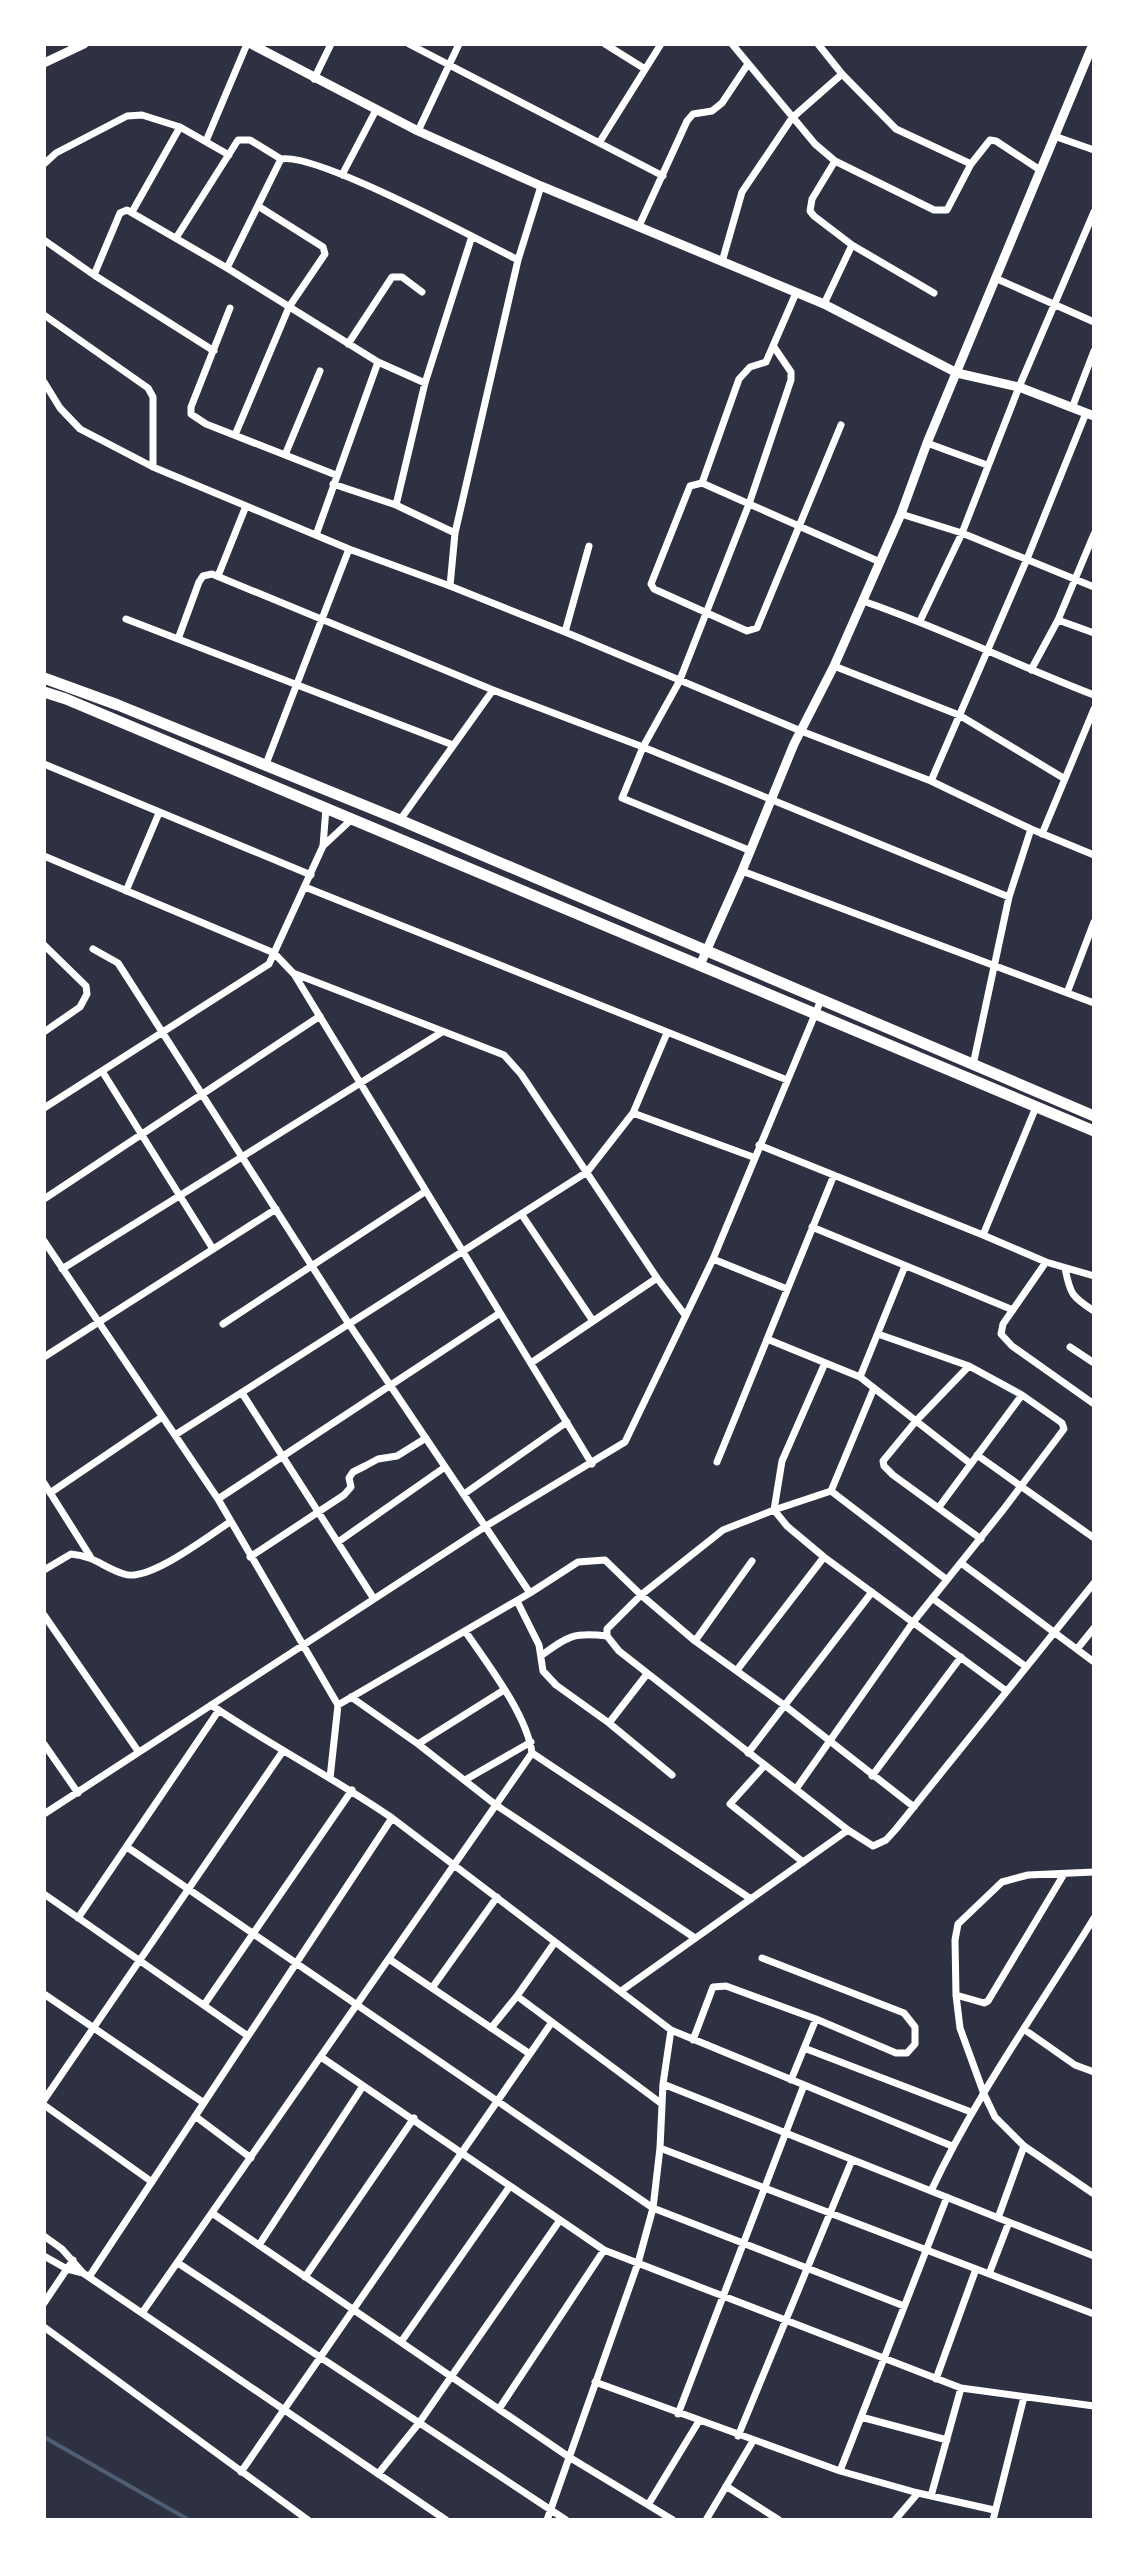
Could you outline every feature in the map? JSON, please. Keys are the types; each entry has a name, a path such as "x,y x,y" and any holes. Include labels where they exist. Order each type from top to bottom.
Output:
{"main road":[{"path":"44,678 266,764 1094,1116"},
{"path":"44,692 353,818 1094,1131"}],"street":[{"path":"44,63 84,44"},
{"path":"206,141 249,44 418,131 824,304 957,373 1019,387 1090,415 931,781"},
{"path":"314,79 331,44"},
{"path":"409,44 663,176"},
{"path":"418,131 459,44"},
{"path":"605,44 645,69"},
{"path":"599,143 661,44"},
{"path":"732,44 792,118 835,161 934,210 944,212 971,164 990,140 1040,170"},
{"path":"818,44 842,74 896,129 971,164"},
{"path":"700,965 751,851 769,801 834,666 901,514 927,443 1093,44"},
{"path":"639,226 687,121 693,114 712,111 722,103 748,64"},
{"path":"722,262 742,192 792,118 842,74"},
{"path":"342,175 376,110"},
{"path":"44,164 56,153 127,116 142,115 180,127 229,155"},
{"path":"132,212 180,127"},
{"path":"1054,136 1094,150"},
{"path":"176,238 238,140 245,139 281,159 297,159 342,175 518,260"},
{"path":"227,268 281,159"},
{"path":"835,161 812,199 810,211 852,245 934,293"},
{"path":"450,586 455,533 518,260 541,186"},
{"path":"235,435 289,307 322,262 323,247 258,206"},
{"path":"94,275 120,213 123,210 132,212 378,362 425,383"},
{"path":"920,621 962,533 1019,387 1094,212"},
{"path":"396,505 425,383 472,236"},
{"path":"44,240 214,351"},
{"path":"824,304 852,245"},
{"path":"348,344 392,277 402,277 422,292"},
{"path":"995,278 1094,322"},
{"path":"702,483 739,379 750,367 766,362 796,293"},
{"path":"230,308 191,407 191,414 206,424 285,455 455,533"},
{"path":"44,315 148,388 153,397 153,467"},
{"path":"751,851 622,798 643,747 679,682 749,504 791,380 791,372 774,347"},
{"path":"1072,408 1094,351"},
{"path":"316,535 378,362"},
{"path":"285,455 320,371"},
{"path":"44,382 60,408 80,429 153,467 349,549 450,586 679,682 931,781 1094,855"},
{"path":"841,425 800,526 757,628 747,631 654,589 651,584 690,486 702,483 800,526 880,562"},
{"path":"927,443 987,465"},
{"path":"218,576 246,506"},
{"path":"901,514 962,533 1094,587"},
{"path":"1031,670 1058,620 1094,534"},
{"path":"565,632 589,546"},
{"path":"266,764 349,549"},
{"path":"178,639 199,582 207,574 218,576 1009,897"},
{"path":"863,601 920,621 1094,695"},
{"path":"126,619 453,745"},
{"path":"1058,620 1094,633"},
{"path":"834,666 959,715 1065,779"},
{"path":"400,820 493,690"},
{"path":"1042,834 1094,709"},
{"path":"44,764 311,875"},
{"path":"44,1108 269,964 323,846 326,808"},
{"path":"126,891 159,813"},
{"path":"323,846 353,818"},
{"path":"973,1065 1009,897 1031,829"},
{"path":"44,856 274,953 293,973 592,1464"},
{"path":"742,871 1094,1003"},
{"path":"305,887 787,1080"},
{"path":"1067,993 1094,922"},
{"path":"93,949 118,963 349,1324 530,1593"},
{"path":"44,1032 80,1007 87,994 86,986 46,950"},
{"path":"293,973 504,1055 521,1074 685,1315"},
{"path":"44,1814 486,1526 625,1442 713,1259 821,1000"},
{"path":"44,1199 320,1016"},
{"path":"62,1269 442,1032"},
{"path":"175,1435 587,1172 633,1113 667,1033"},
{"path":"102,1071 213,1249"},
{"path":"983,1235 1036,1107"},
{"path":"633,1113 753,1157"},
{"path":"759,1145 1046,1262 1094,1276"},
{"path":"717,1462 834,1175"},
{"path":"223,1324 426,1191"},
{"path":"44,1357 276,1209"},
{"path":"522,1215 593,1321"},
{"path":"812,1227 1013,1310"},
{"path":"44,1241 47,1252 99,1322 218,1499 338,1705 330,1778"},
{"path":"713,1259 787,1289"},
{"path":"1046,1262 1001,1328 1003,1339 1094,1404"},
{"path":"860,1377 905,1266"},
{"path":"1065,1268 1073,1298 1094,1311"},
{"path":"531,1363 657,1278"},
{"path":"218,1499 500,1313"},
{"path":"796,1789 914,1621 1064,1429 1062,1423 1022,1395 969,1366 878,1334"},
{"path":"767,1339 860,1377 971,1464"},
{"path":"1070,1347 1094,1363"},
{"path":"825,1363 782,1461 774,1510 787,1526 824,1557 1005,1690"},
{"path":"969,1366 886,1454 884,1466 981,1539"},
{"path":"607,1636 612,1623 641,1595 723,1530 831,1491 874,1388"},
{"path":"242,1393 374,1599"},
{"path":"939,1507 1022,1395"},
{"path":"50,1493 162,1417"},
{"path":"464,1494 567,1422"},
{"path":"250,1557 349,1490 349,1478 353,1472 378,1459 397,1456 426,1438"},
{"path":"977,1455 1094,1538"},
{"path":"338,1542 445,1467"},
{"path":"44,1483 90,1556"},
{"path":"831,1491 946,1579"},
{"path":"44,1570 71,1554 90,1556 125,1575 147,1574 230,1522"},
{"path":"737,1670 824,1557"},
{"path":"338,1705 578,1562 605,1560 695,1641 784,1705 914,1807"},
{"path":"695,1641 752,1561"},
{"path":"961,1563 1094,1662"},
{"path":"542,1655 569,1636 582,1633 607,1636 619,1651 647,1674 848,1830 873,1846 886,1840 914,1807 1094,1583"},
{"path":"748,1753 872,1592"},
{"path":"932,1598 1025,1666"},
{"path":"517,1601 542,1655 543,1671 556,1685 609,1723 672,1775"},
{"path":"44,1615 138,1751"},
{"path":"1077,1649 1094,1628"},
{"path":"142,2313 532,1753 531,1742 504,1690 465,1631"},
{"path":"872,1776 961,1657"},
{"path":"609,1723 647,1674"},
{"path":"418,1744 504,1690"},
{"path":"351,1697 496,1805 695,1938"},
{"path":"211,1705 352,1790 392,1818 671,2030 952,2146"},
{"path":"78,1918 219,1710"},
{"path":"465,1780 531,1742"},
{"path":"44,1744 78,1793"},
{"path":"152,2182 44,2102 283,1751"},
{"path":"532,1753 751,1899"},
{"path":"765,1765 730,1804 803,1862"},
{"path":"204,2005 352,1790"},
{"path":"86,2275 152,2182 392,1818"},
{"path":"621,1991 848,1830"},
{"path":"127,1847 653,2208 904,2306"},
{"path":"1094,1872 1028,1875 1002,1882 958,1924 955,1940 960,2028 984,2094 1002,2125 1024,2146 1094,2194"},
{"path":"956,1995 984,2003 988,2001 1064,1874"},
{"path":"44,1894 248,2036"},
{"path":"432,1988 497,1897"},
{"path":"931,2191 971,2112 1094,1918"},
{"path":"491,2028 555,1942"},
{"path":"693,2040 713,1987 726,1986 896,2053 907,2053 915,2044 915,2027 904,2013 762,1958"},
{"path":"389,1959 530,2054"},
{"path":"44,1994 204,2103"},
{"path":"517,1996 662,2104"},
{"path":"791,2080 816,2019"},
{"path":"241,2472 552,2022"},
{"path":"547,2520 638,2263 653,2208 663,2084 671,2030"},
{"path":"1025,2030 1075,2065 1094,2072"},
{"path":"804,2048 971,2112"},
{"path":"321,2057 604,2250 961,2388 1094,2406"},
{"path":"663,2084 1094,2256"},
{"path":"678,2414 804,2085"},
{"path":"259,2245 363,2086"},
{"path":"195,2116 251,2158"},
{"path":"305,2277 414,2118"},
{"path":"998,2218 1024,2146"},
{"path":"660,2148 1094,2314"},
{"path":"738,2436 852,2160"},
{"path":"1087,2188 1094,2181"},
{"path":"401,2342 510,2186"},
{"path":"840,2471 947,2197"},
{"path":"212,2213 569,2457 673,2520"},
{"path":"378,2474 419,2423 560,2220"},
{"path":"989,2274 1009,2222"},
{"path":"44,2236 86,2275 446,2520"},
{"path":"499,2409 604,2250"},
{"path":"44,2256 86,2275"},
{"path":"44,2303 73,2260"},
{"path":"178,2263 566,2520"},
{"path":"936,2379 976,2269"},
{"path":"44,2327 308,2520"},
{"path":"595,2382 840,2471 994,2510"},
{"path":"931,2496 961,2388"},
{"path":"993,2520 1024,2397"},
{"path":"861,2417 947,2440"},
{"path":"648,2505 699,2421"},
{"path":"706,2520 753,2441"},
{"path":"726,2486 779,2520"},
{"path":"898,2519 918,2493"}],"waterway":[{"path":"44,2437 189,2520"}]}
